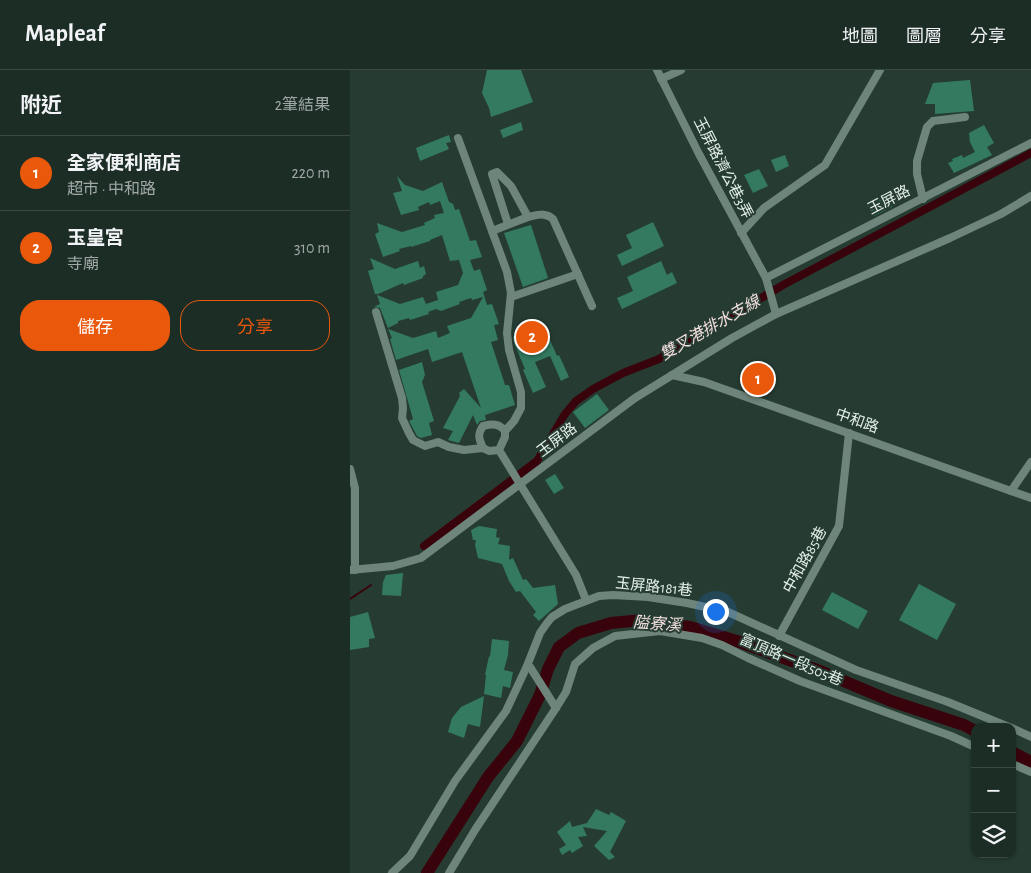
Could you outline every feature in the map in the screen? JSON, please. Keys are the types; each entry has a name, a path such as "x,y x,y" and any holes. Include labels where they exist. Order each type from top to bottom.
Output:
{"street":[{"name":"玉屏路濟公巷3弄","path":"657,70 740,233 766,278"},
{"path":"661,79 681,70"},
{"path":"740,233 764,208 825,165 880,70"},
{"path":"923,199 917,174 917,161 926,127 933,121 965,117"},
{"path":"458,138 507,272 511,297 507,333 509,350 522,392 522,408 514,421 504,431"},
{"name":"玉屏路","path":"766,278 1031,143"},
{"path":"508,224 492,174 497,172 511,186 528,217"},
{"name":"玉屏路","path":"353,570 393,566 421,558 635,398 732,338 776,314 1001,214 1031,196"},
{"path":"492,231 528,217 542,214 549,215 553,219 592,306"},
{"path":"511,297 578,274"},
{"path":"766,278 776,314"},
{"path":"376,312 402,398 402,418 413,440 425,446 438,442 449,447 464,450 483,448 489,451 499,450"},
{"name":"中和路","path":"672,375 704,382 1031,498"},
{"path":"483,448 479,439 479,433 483,426 497,425 502,428 505,437 499,450"},
{"name":"中和路85巷","path":"779,636 839,526 849,433"},
{"path":"499,450 576,575 586,600"},
{"path":"1011,491 1031,462"},
{"path":"350,469 355,488 353,570"},
{"name":"玉屏路181巷","path":"392,873 410,856 455,782 506,711 529,667 540,633 552,617 586,600 613,595 648,597 687,602 728,612 856,670 948,702 1001,723"},
{"name":"富頂路一段505巷","path":"449,873 554,706 566,692 575,664 593,648 615,636 641,632 670,632 702,638 722,645 800,681 951,736 971,745"},
{"path":"529,667 554,706"},
{"name":"玉屏路181巷","path":"1016,730 1031,737"},
{"path":"1016,766 1031,772"}],"building":[{"path":"487,70 521,70 533,102 491,117 482,93"},
{"path":"970,80 974,111 935,114 935,104 925,104 933,83"},
{"path":"521,122 523,130 503,138 500,130"},
{"path":"984,125 994,143 987,147 992,155 954,173 948,163 953,161 952,159 962,155 963,158 975,152 970,142 969,133"},
{"path":"449,135 451,142 446,143 449,149 420,161 416,148"},
{"path":"785,155 789,166 776,172 771,160"},
{"path":"759,169 768,186 753,193 744,175"},
{"path":"397,176 405,185 423,191 442,182 449,202 453,204 455,210 459,209 470,241 476,240 482,257 470,260 474,271 480,269 487,290 483,292 487,305 492,304 499,324 494,325 498,340 491,342 505,385 509,385 515,405 485,415 486,420 480,421 477,425 473,415 459,443 448,440 453,431 443,428 460,396 459,393 464,389 481,408 462,352 432,362 428,349 396,360 390,339 392,338 388,329 413,338 436,331 438,338 450,333 447,326 471,318 483,297 459,302 460,304 441,311 436,309 428,312 429,314 410,320 409,318 398,321 398,323 388,328 380,308 374,307 380,304 377,295 400,304 423,297 426,304 438,300 436,292 458,285 463,273 459,260 450,261 442,235 430,241 399,249 400,251 383,257 375,234 379,232 377,223 402,232 425,225 424,223 435,218 434,215 444,213 440,201 430,205 429,202 418,207 419,210 401,215 393,193 402,191"},
{"path":"885,194 892,207 874,216 866,203"},
{"path":"653,222 664,246 622,266 617,255 632,248 626,235"},
{"path":"531,225 548,278 523,287 504,233"},
{"path":"370,258 395,269 418,261 420,268 424,266 426,274 423,278 404,285 403,283 375,294 368,271 374,269"},
{"path":"661,261 667,275 672,272 677,283 622,309 617,298 633,291 627,277"},
{"path":"543,324 557,356 559,355 569,377 561,381 550,356 535,362 546,387 533,393 523,370 525,369 513,337"},
{"path":"422,362 425,375 422,382 434,421 429,423 432,435 421,438 417,436 409,421 413,419 399,370"},
{"path":"597,394 609,410 585,428 573,412"},
{"path":"555,474 564,488 554,494 545,480"},
{"path":"479,526 497,529 496,537 500,538 498,544 510,546 509,560 513,558 523,580 526,579 533,588 555,585 558,604 539,621 533,615 536,612 520,591 516,592 502,564 478,558 475,545 476,540 473,540 471,530"},
{"path":"403,573 401,596 382,595 383,582 386,575"},
{"path":"919,584 956,604 937,640 899,620"},
{"path":"832,592 868,611 858,629 822,610"},
{"path":"368,612 375,638 369,639 369,647 350,650 350,617"},
{"path":"492,639 509,641 504,670 513,672 510,688 503,686 501,698 484,694 485,675"},
{"path":"484,696 480,727 468,724 464,738 448,732 452,718 461,707"},
{"path":"596,809 609,815 611,812 626,821 610,852 615,857 609,860 594,846 607,831 583,827 587,836 578,837 583,846 572,853 570,850 562,855 559,849 566,845 557,832 570,821 572,827 587,823"}],"waterway":[{"name":"雙叉港排水支線","path":"424,546 537,461 565,414 576,401 593,389 623,373 659,359 783,285 1031,153"},
{"path":"350,599 371,585"},
{"name":"隘寮溪","path":"427,873 488,777 517,741 540,695 548,669 559,647 578,633 611,623 642,620 690,627 737,641 820,671 891,701 971,729"},
{"name":"隘寮溪","path":"1016,754 1031,762"}],"place":[{"name":"玉皇宮","path":"532,337"},
{"name":"全家便利商店","path":"758,379"}]}
